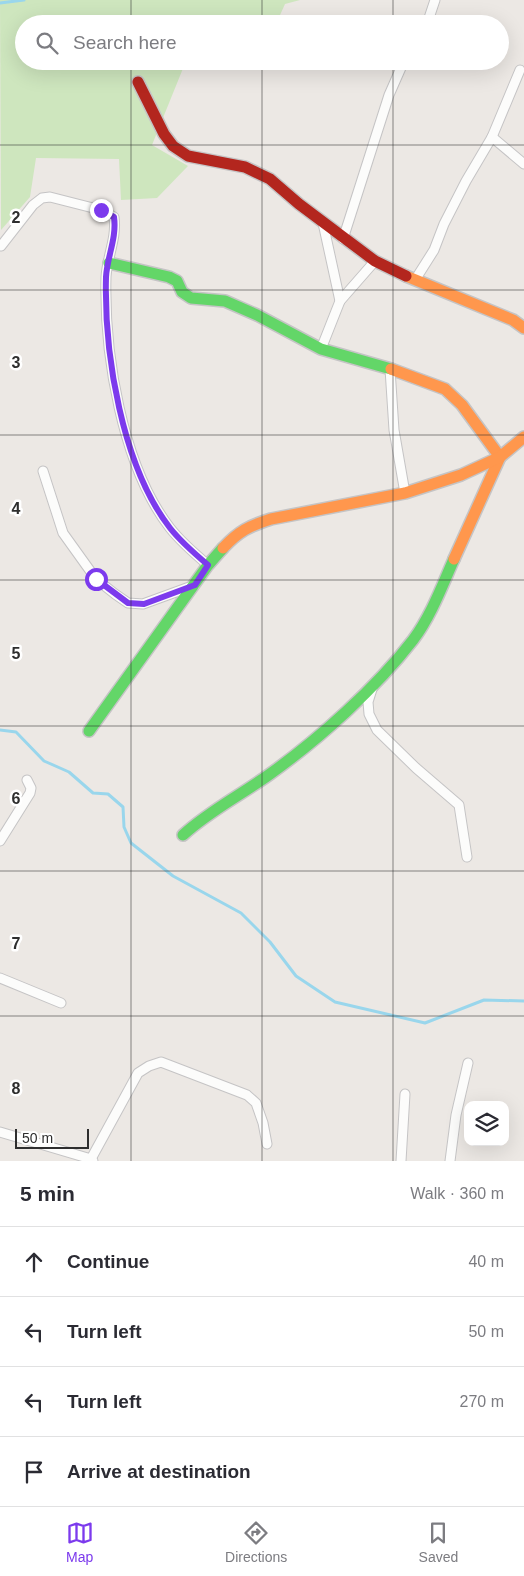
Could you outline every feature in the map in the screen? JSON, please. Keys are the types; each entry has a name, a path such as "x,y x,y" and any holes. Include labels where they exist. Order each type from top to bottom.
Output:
{"street":[{"path":"430,15 435,0"},
{"path":"343,239 389,95 400,70"},
{"path":"415,280 434,250 448,216 492,137 520,70"},
{"path":"138,82 164,134 173,146 188,156 245,167 270,179 343,239 375,261 415,280 513,320 524,328"},
{"path":"492,137 524,164"},
{"path":"1,246 34,205 42,198 50,197 101,210 114,217 116,228 106,275 108,336 111,363 126,434 146,490 170,528 208,565"},
{"path":"324,223 340,301"},
{"path":"321,349 340,301 375,261"},
{"path":"109,262 169,276 177,281 182,292 191,298 225,301 257,315 321,349 390,369 445,389 456,397 500,457"},
{"path":"390,369 394,430 405,493"},
{"path":"89,731 208,565 236,534 251,525 271,519 405,493 461,475 500,457 524,437"},
{"path":"183,835 199,820 270,774 327,728 373,686 414,639 433,607 500,457"},
{"path":"43,471 62,533 96,579 115,594 128,603 144,604 195,585"},
{"path":"373,686 368,702 368,714 377,730 416,768 459,805 467,857"},
{"path":"0,841 30,793 31,788 27,780"},
{"path":"0,978 61,1003"},
{"path":"0,1132 92,1160 138,1073 149,1066 161,1062 247,1095 256,1103 263,1123 267,1144"},
{"path":"450,1161 456,1115 468,1063"},
{"path":"401,1161 405,1094"}],"green space":[{"path":"0,0 300,0 285,4 280,15 15,15 15,70 182,70 152,145 188,166 157,198 121,200 119,159 36,158 30,197 1,230"}],"waterway":[{"path":"0,3 24,0"},
{"path":"0,730 16,732 44,761 69,772 93,793 108,794 123,807 124,827 131,843 173,876 241,913 270,942 296,976 335,1002 425,1023 484,1000 524,1001"}],"traffic: fast":[{"path":"109,263 169,277 177,281 182,292 191,298 225,301 257,315 321,349 391,369"},
{"path":"89,731 208,565 223,548"},
{"path":"183,835 203,818 259,782 308,745 346,712 382,676 419,631 436,601 454,559"}],"traffic: slow":[{"path":"406,276 513,320 524,328"},
{"path":"391,369 445,389 462,405 500,457 454,559"},
{"path":"223,548 234,537 245,530 271,519 405,493 461,475 500,457 524,437"}],"traffic: jam":[{"path":"138,82 164,134 173,146 188,156 245,167 270,179 299,204 375,261 406,276"}],"route":[{"path":"96,579 128,603 144,604 195,585 208,565 170,528 146,490 126,434 111,363 108,327 106,275 116,228 114,217 101,210"}]}
